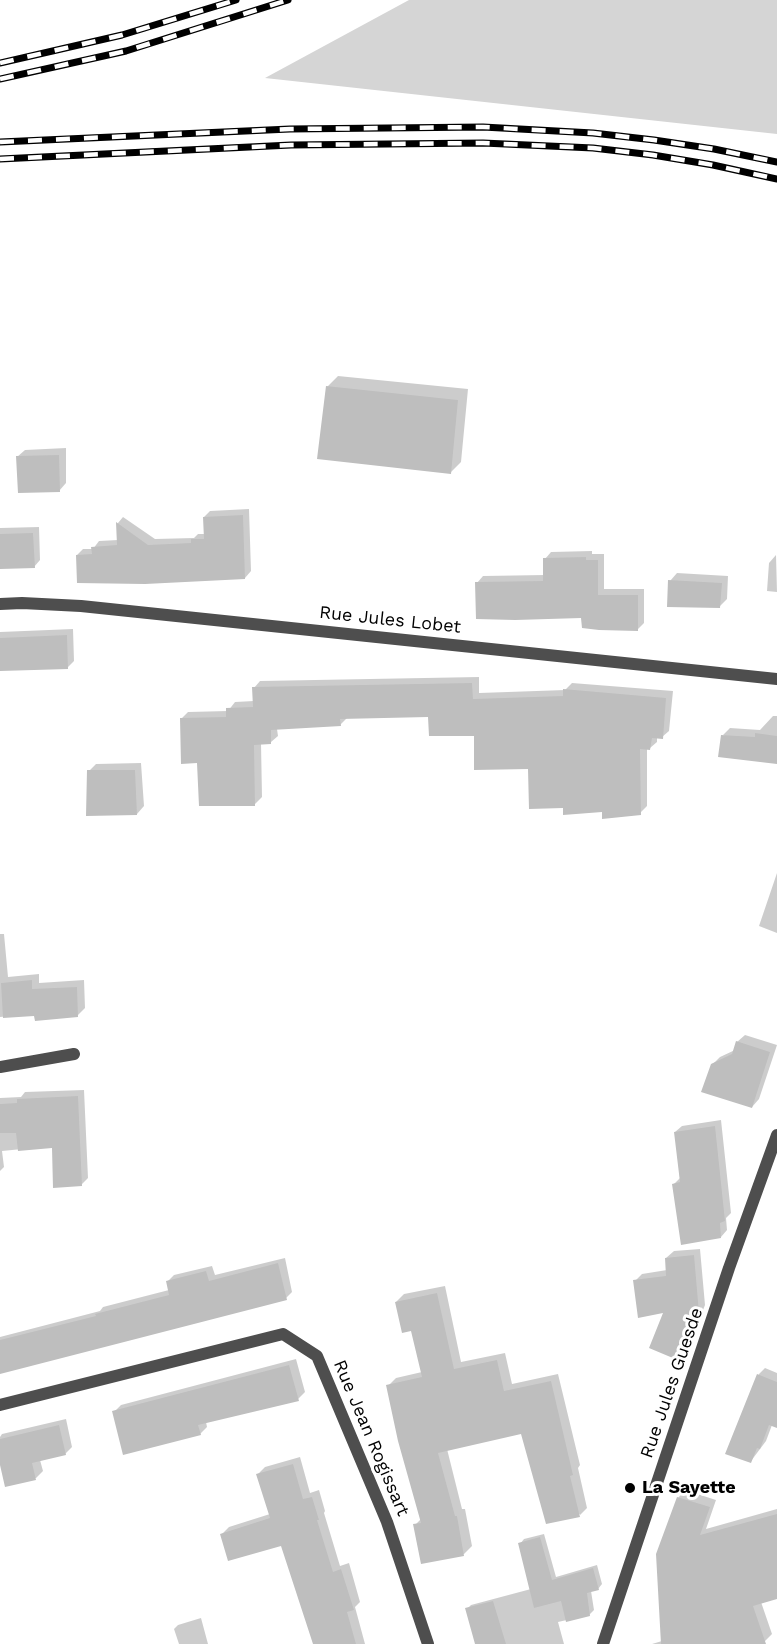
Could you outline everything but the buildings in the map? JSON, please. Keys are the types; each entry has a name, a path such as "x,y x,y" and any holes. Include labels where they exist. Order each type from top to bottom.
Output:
{"street":[{"name":"Rue Jules Lobet","path":"0,604 81,606 777,679"},
{"path":"0,1067 74,1054"},
{"name":"Rue Jules Guesde","path":"603,1644 729,1268 777,1135"},
{"name":"Rue Jean Rogissart","path":"0,1405 283,1334 317,1356 387,1521 428,1644"}],"shaded area":[{"path":"409,0 777,0 777,134 265,78"}],"railway":[{"path":"0,63 122,35 236,0"},
{"path":"0,79 126,51 288,0"},
{"path":"0,142 290,129 483,127 593,133 654,140 777,162"},
{"path":"0,159 291,145 483,143 593,148 653,155 777,179"}],"place":[{"name":"La Sayette","path":"630,1488"}]}
